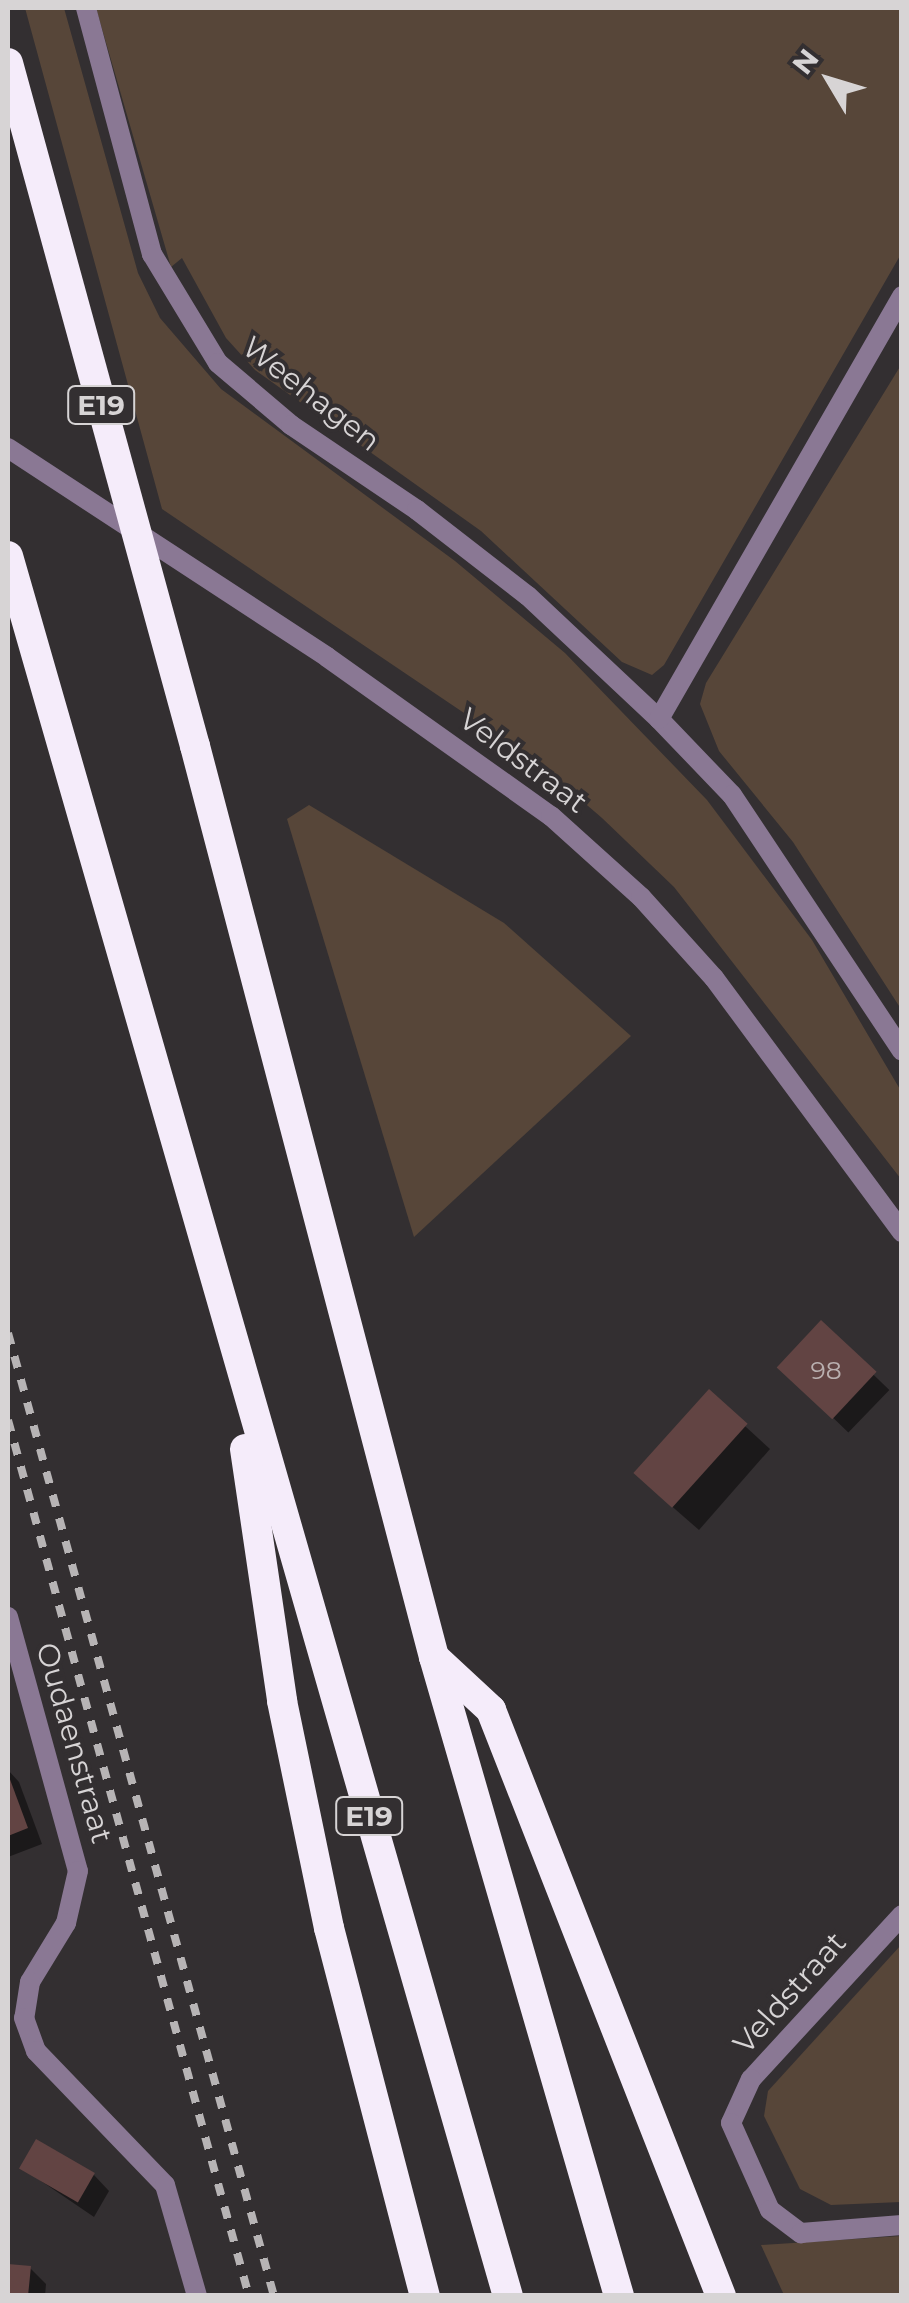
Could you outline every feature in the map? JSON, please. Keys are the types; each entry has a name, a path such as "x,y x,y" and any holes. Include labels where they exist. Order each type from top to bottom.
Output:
{"highway":[{"name":"E19","path":"8,63 196,746 434,1657 619,2296"},
{"name":"E19","path":"8,556 229,1338 508,2296"},
{"path":"229,1338 282,1701 333,1945 425,2296"},
{"path":"434,1657 491,1710 720,2296"}],"street":[{"name":"Weehagen","path":"86,8 152,254 218,363 292,425 417,510 528,596 659,719 732,795 902,1051"},
{"path":"659,719 902,296"},
{"name":"Veldstraat","path":"8,448 496,773 641,896 714,978 902,1232"},
{"name":"Oudaenstraat","path":"8,1617 78,1871 66,1922 30,1982 24,2018 36,2051 165,2185 198,2296"},
{"name":"Veldstraat","path":"902,1916 752,2079 732,2124 770,2210 800,2232 902,2225"}],"shaded area":[{"path":"25,8 64,8 138,273 160,318 221,389 455,561 565,653 707,800 812,940 901,1091 901,1179 674,887 602,818 538,763 162,509"},
{"path":"96,8 901,8 901,254 664,665 652,675 622,662 481,531 255,370 226,338 182,258 171,267"},
{"path":"901,365 901,1009 793,842 719,751 700,704 706,683"},
{"path":"309,805 504,923 631,1036 414,1237 287,819"},
{"path":"901,1945 901,2202 831,2205 800,2189 764,2116 768,2091"},
{"path":"901,2236 901,2295 784,2295 761,2245"}],"building":[{"path":"821,1320 877,1372 832,1419 777,1368"},
{"path":"709,1389 748,1424 672,1508 633,1473"},
{"path":"8,1774 28,1828 8,1836"},
{"path":"36,2139 95,2173 78,2202 19,2168"},
{"path":"8,2264 31,2266 28,2296 8,2296"}],"railway":[{"path":"8,1333 274,2296"},
{"path":"8,1420 249,2296"}]}
